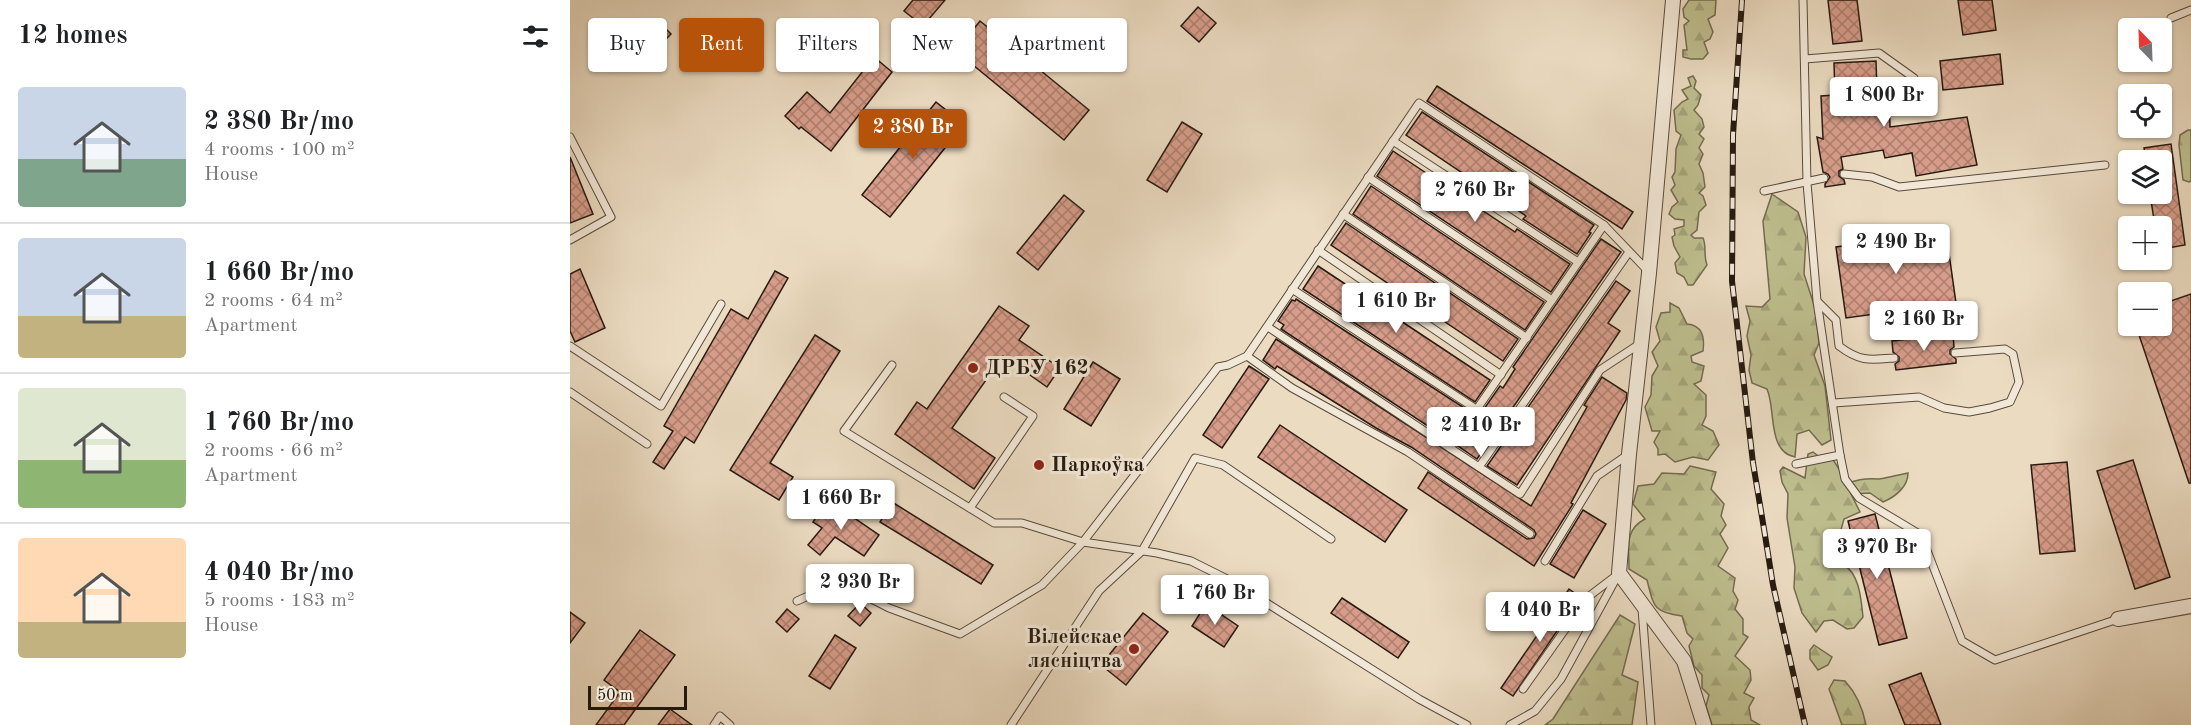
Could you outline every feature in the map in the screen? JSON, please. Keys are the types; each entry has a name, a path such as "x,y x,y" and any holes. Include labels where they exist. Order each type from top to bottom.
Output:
{"street":[{"path":"1673,0 1619,573 1684,661 1704,725"},
{"path":"2118,619 2191,606"}],"lane":[{"path":"1803,0 1807,183 1817,301 1845,478 1859,498 1921,535 1962,641 1995,660 2118,619"},
{"path":"2171,18 2191,10"},
{"path":"1805,59 1879,52 1914,78"},
{"path":"797,601 817,592 848,587 889,608 960,634 1042,585 1083,542 1218,367 1247,356 1419,103 1604,225 1649,273"},
{"path":"570,137 611,217 570,240"},
{"path":"1393,141 1578,262"},
{"path":"1844,174 1872,177 1899,187 2105,165"},
{"path":"1368,177 1552,300"},
{"path":"1764,191 1824,178"},
{"path":"1342,214 1527,338"},
{"path":"1450,448 1604,225"},
{"path":"1318,250 1501,375"},
{"path":"1479,467 1629,252"},
{"path":"1292,289 1476,409"},
{"path":"1817,301 1836,320 1839,346 1853,357 1868,361 1894,358"},
{"path":"570,346 661,406 721,304"},
{"path":"1268,327 1520,494 1600,370 1642,342"},
{"path":"1834,403 1919,397 1944,408 1969,412 2010,402 2019,381 2013,354 2005,348 1955,353"},
{"path":"1247,356 1292,388 1408,452 1530,534"},
{"path":"892,365 844,431 994,523 1022,523 1083,542 1191,561 1235,583 1419,699 1467,725"},
{"path":"570,392 647,444"},
{"path":"970,508 1033,416 1004,397"},
{"path":"1545,561 1597,476 1629,454"},
{"path":"1796,464 1840,455"},
{"path":"1011,725 1100,591 1142,551 1195,458 1223,465 1331,539"},
{"path":"1523,689 1588,597 1619,573"},
{"path":"1510,725 1535,711 1561,680 1619,573"},
{"path":"1642,604 1651,725"},
{"path":"714,725 720,717 730,725"}],"green space":[{"path":"1689,0 1716,0 1715,15 1708,19 1713,32 1710,39 1704,42 1708,53 1703,59 1683,57 1683,50 1687,50 1684,25 1689,21 1684,17 1683,9"},
{"path":"1693,76 1696,81 1694,88 1701,95 1694,110 1702,119 1704,127 1699,134 1704,139 1699,148 1703,154 1699,164 1705,187 1699,193 1703,196 1706,205 1699,212 1697,230 1691,235 1694,238 1703,238 1707,265 1693,285 1688,285 1684,277 1677,273 1675,263 1680,257 1672,237 1675,235 1674,229 1684,226 1684,220 1675,219 1669,214 1678,202 1671,190 1675,185 1672,177 1675,172 1676,149 1681,135 1676,131 1674,110 1688,99 1682,90 1691,86 1688,78"},
{"path":"2191,130 2191,181 2189,182 2183,180 2179,145 2180,135"},
{"path":"1772,194 1798,212 1806,237 1804,274 1815,308 1819,343 1814,355 1825,386 1831,440 1822,445 1809,430 1797,434 1795,457 1780,447 1776,439 1767,389 1752,383 1749,370 1751,355 1747,336 1750,321 1746,306 1762,307 1770,299 1763,221"},
{"path":"1670,303 1679,308 1687,324 1699,329 1703,337 1703,351 1691,356 1692,362 1704,366 1701,381 1694,384 1706,395 1706,416 1702,425 1713,431 1719,445 1708,460 1693,457 1675,462 1665,454 1658,455 1654,442 1660,431 1652,431 1645,407 1651,395 1652,376 1658,366 1652,352 1660,341 1656,327 1661,313 1670,312"},
{"path":"1813,452 1821,458 1832,458 1848,483 1908,473 1906,483 1900,491 1883,502 1870,493 1851,494 1860,512 1844,519 1840,533 1844,565 1857,581 1859,588 1863,617 1854,628 1847,629 1833,620 1824,621 1816,632 1802,613 1794,588 1795,567 1787,518 1788,494 1780,471 1783,467 1805,478 1808,454"},
{"path":"1690,466 1716,472 1711,489 1724,504 1721,516 1726,525 1720,534 1728,548 1718,566 1735,578 1733,591 1738,600 1735,609 1743,619 1743,634 1748,637 1735,656 1750,670 1751,680 1744,693 1754,698 1749,707 1751,720 1760,725 1712,725 1706,706 1709,695 1702,688 1702,675 1694,666 1689,646 1693,639 1687,633 1682,616 1656,607 1647,580 1629,569 1629,540 1634,528 1645,519 1633,504 1638,486 1654,484 1662,473 1684,474"},
{"path":"1620,615 1635,624 1622,675 1638,682 1632,725 1545,725 1553,719"},
{"path":"1814,645 1832,657 1828,665 1818,670 1810,659 1810,650"},
{"path":"1834,680 1845,681 1861,707 1866,725 1842,725 1829,689"}],"building":[{"path":"913,0 945,0 930,18 913,18 904,11"},
{"path":"1828,0 1857,0 1862,41 1833,44"},
{"path":"1958,0 1992,0 1996,30 1963,35"},
{"path":"1198,7 1216,23 1199,42 1181,26"},
{"path":"980,21 987,27 987,72 1042,72 1089,110 1064,140 975,67 975,27"},
{"path":"2000,54 2003,84 1943,90 1940,61"},
{"path":"879,61 892,72 831,151 801,127 799,129 785,116 807,92 830,113 862,72 879,72"},
{"path":"1876,61 1877,90 1889,90 1890,127 1967,117 1977,165 1916,176 1912,153 1885,158 1883,150 1841,157 1843,169 1839,171 1839,176 1845,184 1825,187 1830,177 1823,172 1817,137 1823,139 1821,96 1835,95 1834,63"},
{"path":"1437,86 1633,212 1622,229 1427,101"},
{"path":"936,102 964,124 890,217 862,195"},
{"path":"1422,112 1594,225 1577,254 1523,219 1526,216 1406,135"},
{"path":"1182,122 1202,134 1167,192 1147,180"},
{"path":"2171,144 2172,150 2144,150 2144,148"},
{"path":"1393,151 1515,232 1517,229 1570,264 1551,292 1377,176"},
{"path":"2172,151 2185,245 2172,247 2172,216 2153,216 2152,204 2172,204"},
{"path":"570,157 593,214 570,223"},
{"path":"1371,186 1544,302 1525,330 1353,214"},
{"path":"1064,195 1084,211 1038,270 1017,253"},
{"path":"1346,223 1518,339 1503,361 1331,245"},
{"path":"1946,232 1956,303 1846,318 1836,247"},
{"path":"1601,239 1621,252 1477,459 1458,446 1500,386 1503,388 1515,369 1513,367"},
{"path":"1318,266 1490,380 1475,402 1303,289"},
{"path":"580,269 605,328 575,342 570,331 570,274"},
{"path":"775,271 788,278 694,443 685,437 664,469 653,462 673,431 664,426 731,309 748,319"},
{"path":"1616,281 1630,291 1608,323 1620,331 1517,485 1487,466"},
{"path":"2191,294 2191,483 2189,483 2139,336 2172,336 2172,301"},
{"path":"1296,299 1469,411 1449,440 1281,329 1284,325 1278,321 1292,300"},
{"path":"999,306 1029,326 1019,340 1060,368 1047,387 1003,356 952,428 995,458 974,489 895,434 917,402 927,409"},
{"path":"1953,334 1954,347 1950,350 1950,354 1956,359 1956,363 1896,370 1895,364 1899,361 1899,357 1893,352 1892,341"},
{"path":"815,335 840,351 770,463 793,477 779,500 730,470"},
{"path":"1276,339 1531,506 1587,407 1584,405 1602,377 1627,393 1626,400 1571,503 1573,504 1534,566 1418,488 1428,472 1527,539 1534,538 1536,534 1534,530 1411,447 1376,428 1277,366 1275,369 1263,360"},
{"path":"1093,362 1120,379 1091,426 1064,409"},
{"path":"1249,366 1269,379 1222,448 1203,435"},
{"path":"1280,425 1407,510 1385,542 1258,457"},
{"path":"2133,460 2170,577 2135,589 2097,471"},
{"path":"2067,462 2075,551 2040,554 2031,465"},
{"path":"828,500 879,535 864,556 835,537 820,555 808,545 822,528 813,522"},
{"path":"892,502 993,565 981,584 880,522"},
{"path":"1583,510 1606,524 1574,578 1550,564"},
{"path":"1875,514 1907,638 1879,645 1848,521"},
{"path":"1569,589 1580,597 1513,696 1501,688"},
{"path":"1342,598 1409,642 1398,658 1331,613"},
{"path":"860,603 871,613 860,626 848,616"},
{"path":"1206,604 1238,626 1224,647 1192,626"},
{"path":"787,609 799,619 787,632 776,622"},
{"path":"570,612 585,623 570,643"},
{"name":"Вілейскае лясніцтва","path":"1143,613 1168,632 1126,685 1101,665"},
{"path":"640,630 675,655 624,725 596,725 620,692 604,680"},
{"path":"835,635 856,648 830,689 809,676"},
{"path":"1921,673 1941,725 1905,725 1889,685"},
{"path":"670,709 692,725 658,725"}],"railway":[{"path":"1742,0 1733,135 1732,281 1753,463 1773,585 1805,725"}],"place":[{"name":"ДРБУ 162","path":"973,368"},
{"name":"Паркоўка","path":"1039,465"},
{"name":"Вілейскае лясніцтва","path":"1134,649"}]}
